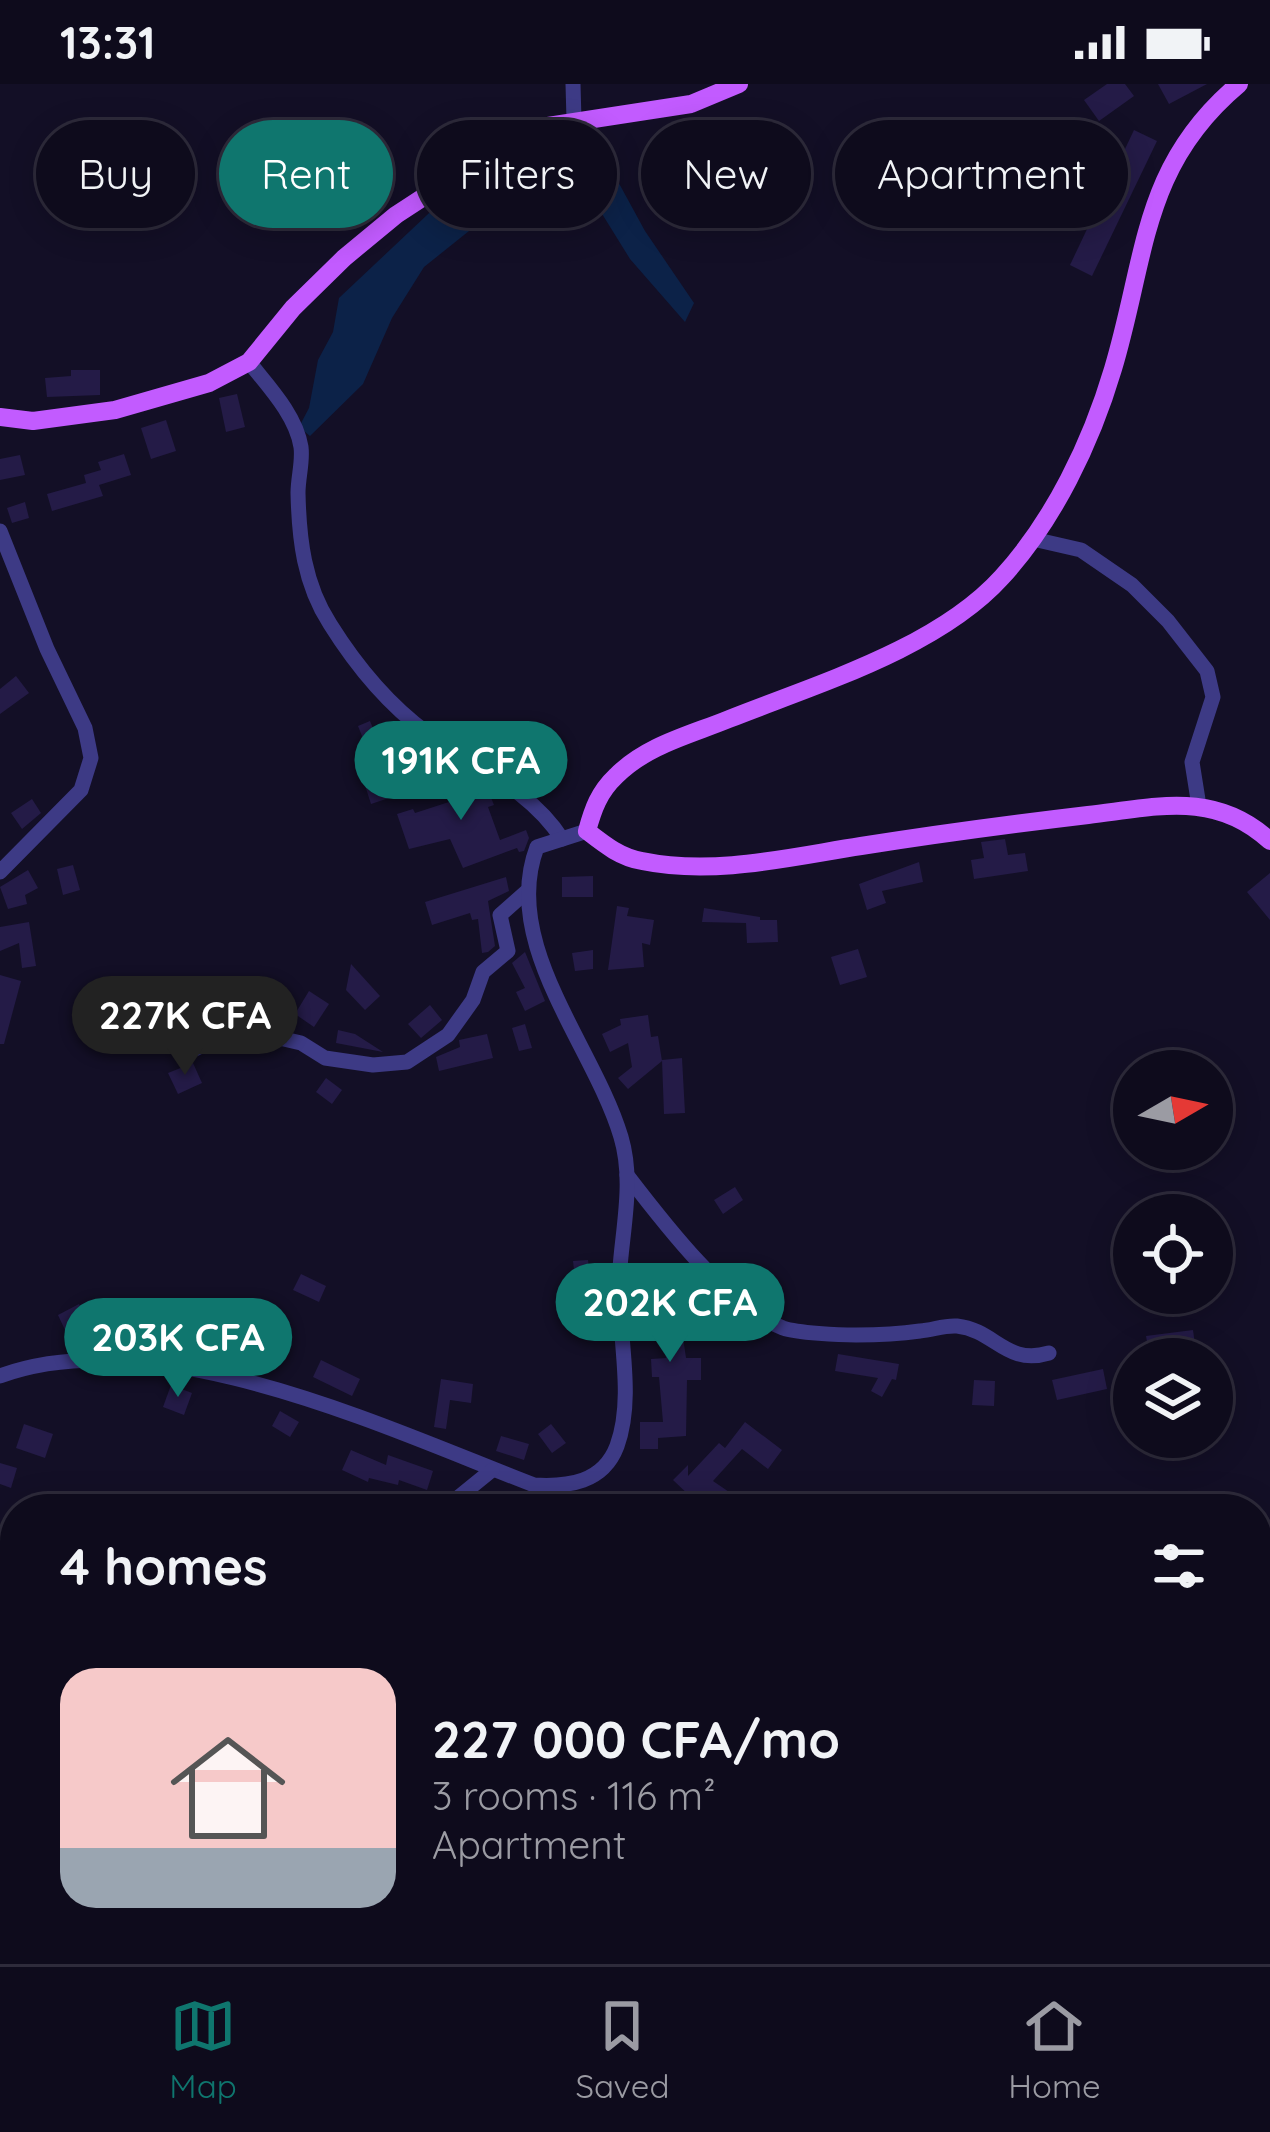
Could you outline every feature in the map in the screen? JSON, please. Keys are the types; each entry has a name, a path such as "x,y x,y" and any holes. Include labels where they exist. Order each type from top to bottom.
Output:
{"main road":[{"path":"574,120 691,104 739,84"},
{"path":"1239,84 1197,123 1174,155 1158,196 1113,371 1065,486 1033,539 1001,578 965,612 916,640 656,747 615,776 595,802 587,831 614,853 642,862 726,866 979,828 1199,806 1225,811 1252,824 1270,841"},
{"path":"0,418 33,421 115,410 209,383 249,362 293,308 344,257 417,202"}],"street":[{"path":"573,84 574,120"},
{"path":"249,362 297,433 302,550 314,594 329,624 379,689 424,731 533,802 562,839"},
{"path":"0,531 85,728 91,758 81,790 0,872"},
{"path":"1033,539 1081,550 1132,585 1207,671 1213,697 1192,762 1199,806"},
{"path":"0,1376 82,1362 187,1367 296,1397 533,1485 565,1487 588,1480 603,1468 616,1448 623,1394 619,1280 627,1174 609,1103 538,959 526,892 537,847 587,831"},
{"path":"185,1054 215,1040 254,1032 301,1042 325,1058 373,1065 407,1062 438,1044 460,1022 483,973 508,951 500,915 526,892"},
{"path":"627,1174 712,1274 785,1329 849,1335 950,1326 974,1330 1025,1358 1049,1353"},
{"path":"462,1494 492,1469"}],"water":[{"path":"617,180 641,228 694,303 685,322 630,259 611,228 617,228"},
{"path":"417,224 473,228 424,267 392,318 363,384 310,436 299,427 309,408 318,360 333,332 339,298"}],"building":[{"path":"1107,84 1125,84 1134,96 1100,120 1084,100"},
{"path":"1158,84 1207,84 1169,104"},
{"path":"1134,130 1157,141 1128,201 1128,143"},
{"path":"1088,228 1115,228 1092,276 1070,265"},
{"path":"71,370 100,370 100,395 47,397 45,378 71,376"},
{"path":"237,394 245,427 226,432 219,398"},
{"path":"166,420 176,451 151,459 141,428"},
{"path":"124,454 131,475 99,485 103,496 52,511 47,494 86,483 84,475 101,470 98,462"},
{"path":"20,455 25,475 0,480 0,459"},
{"path":"25,502 29,518 12,523 7,508"},
{"path":"16,676 29,693 0,714 0,689"},
{"path":"370,721 380,746 368,751 358,726"},
{"path":"413,738 423,754 391,770 383,748"},
{"path":"459,768 465,783 476,779 486,785 500,840 526,830 529,838 524,851 517,848 463,868 450,839 409,849 397,814 452,801 442,775"},
{"path":"381,774 389,798 371,804 363,779"},
{"path":"32,799 41,813 22,829 11,813"},
{"path":"1005,839 1008,855 1025,853 1028,871 974,879 971,860 984,858 981,842"},
{"path":"919,862 923,882 882,891 886,903 867,910 859,884"},
{"path":"73,865 80,890 63,895 57,869"},
{"path":"28,870 38,888 25,895 27,904 8,909 0,887"},
{"path":"1270,873 1270,920 1247,892"},
{"path":"593,876 593,897 562,897 562,877"},
{"path":"506,877 509,891 488,901 495,946 488,952 482,953 478,919 472,920 470,913 432,925 425,902"},
{"path":"617,906 629,908 627,916 654,920 650,945 642,943 644,967 608,970"},
{"path":"704,908 777,920 778,942 747,943 746,923 702,922"},
{"path":"29,922 36,966 22,968 19,943 0,951 0,927"},
{"path":"858,949 867,977 840,985 831,957"},
{"path":"593,950 593,969 575,971 572,953"},
{"path":"525,952 545,1001 525,1011 516,992 525,988 512,963"},
{"path":"351,964 380,996 365,1010 346,990"},
{"path":"0,975 21,981 4,1044 0,1044"},
{"path":"309,991 329,1004 314,1027 295,1014"},
{"path":"263,997 281,1006 275,1019 257,1010"},
{"path":"430,1005 442,1020 421,1038 408,1024"},
{"path":"648,1015 662,1061 628,1089 618,1078 632,1067 628,1043 610,1052 602,1034 621,1025 620,1019"},
{"path":"525,1024 532,1048 519,1051 512,1028"},
{"path":"338,1030 355,1034 383,1052 336,1043"},
{"path":"487,1034 493,1058 439,1071 436,1057 460,1047 459,1040"},
{"path":"682,1058 685,1113 664,1114 662,1060"},
{"path":"193,1063 202,1083 178,1094 168,1073"},
{"path":"326,1078 342,1090 332,1104 316,1092"},
{"path":"735,1187 743,1200 723,1214 714,1200"},
{"path":"588,1260 591,1286 576,1287 573,1261"},
{"path":"679,1266 677,1295 686,1358 701,1358 701,1380 687,1380 686,1436 658,1438 658,1449 640,1449 640,1422 663,1422 659,1377 652,1377 651,1359 666,1358 654,1267"},
{"path":"301,1274 326,1286 319,1302 293,1290"},
{"path":"79,1304 87,1319 65,1330 58,1315"},
{"path":"221,1318 240,1324 236,1338 217,1332"},
{"path":"247,1320 270,1326 265,1342 242,1335"},
{"path":"154,1321 159,1336 140,1342 136,1327"},
{"path":"1193,1330 1194,1338 1146,1338"},
{"path":"838,1354 899,1364 896,1380 892,1379 882,1397 871,1391 878,1378 835,1371"},
{"path":"321,1360 360,1379 352,1396 313,1377"},
{"path":"1103,1369 1107,1389 1057,1400 1052,1380"},
{"path":"441,1379 473,1384 471,1403 450,1400 446,1429 434,1427"},
{"path":"974,1380 995,1381 994,1406 972,1405"},
{"path":"171,1385 192,1393 184,1415 163,1407"},
{"path":"280,1411 299,1422 290,1437 272,1426"},
{"path":"745,1422 782,1450 768,1469 742,1449 713,1481 732,1494 688,1494 673,1480 688,1465 688,1476 719,1443 725,1448"},
{"path":"24,1424 53,1434 45,1458 16,1448"},
{"path":"551,1424 566,1443 552,1453 538,1434"},
{"path":"501,1436 529,1444 524,1460 496,1451"},
{"path":"351,1450 386,1465 388,1455 433,1471 427,1490 399,1480 398,1485 369,1478 368,1482 342,1470"},
{"path":"0,1463 17,1468 11,1488 0,1484"}]}
